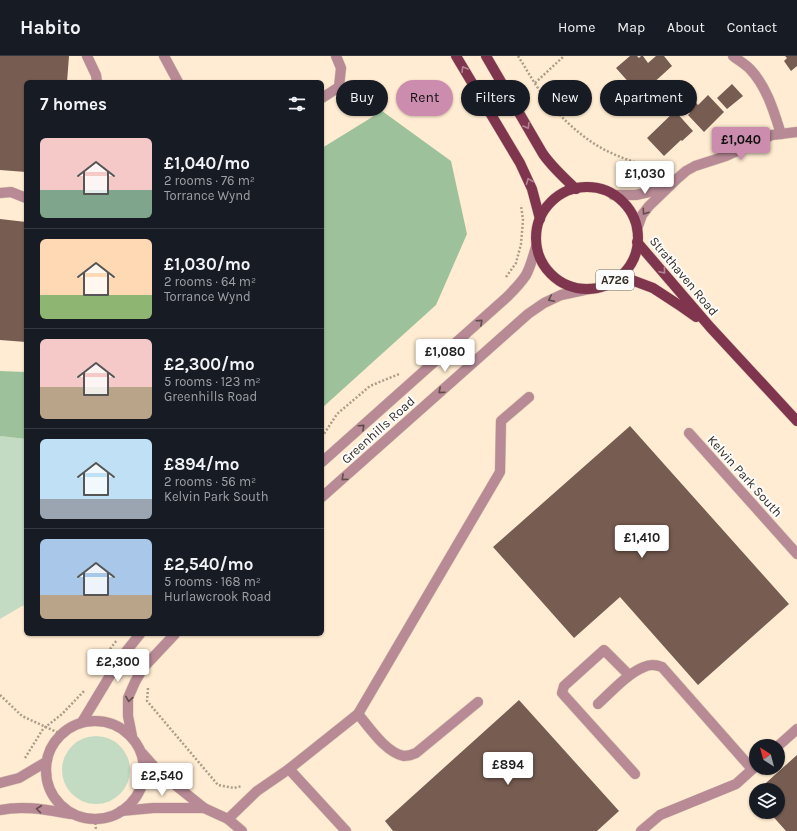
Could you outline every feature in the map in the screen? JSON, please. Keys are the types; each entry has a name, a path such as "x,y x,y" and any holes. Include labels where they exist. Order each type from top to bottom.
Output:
{"main road":[{"name":"A726","path":"456,56 520,164 532,189 540,219"},
{"path":"486,56 543,154 560,175 576,189"},
{"name":"A726","path":"595,188 613,195 624,204 632,215 637,229 636,251 627,269 621,276 611,283 589,289 570,287 554,278 542,264 536,247 536,232 540,219 544,210 558,196 576,189 595,188"},
{"name":"Strathaven Road","path":"637,242 710,327 797,421"},
{"name":"Strathaven Road","path":"621,276 653,288 710,327"}],"street":[{"path":"87,56 96,75 97,80"},
{"path":"164,56 177,80"},
{"path":"324,97 339,87 341,68 336,56"},
{"path":"732,56 750,69 759,80 768,95 782,134"},
{"path":"637,229 642,215 649,206 678,178 694,166 726,156 772,135 797,132"},
{"path":"613,195 636,196 654,191 678,178"},
{"path":"0,193 11,192 24,197"},
{"name":"Greenhills Road","path":"324,460 512,292 526,275 536,247"},
{"name":"Greenhills Road","path":"324,495 528,314 544,303 561,295 589,289"},
{"path":"228,819 257,791 289,769 358,714 500,472 501,421 529,397"},
{"name":"Kelvin Park South","path":"689,433 797,554"},
{"path":"82,722 120,659 138,636"},
{"path":"173,636 143,668 128,698 128,716 132,736 142,753 159,772 204,808 228,819 242,831"},
{"path":"630,675 604,650 564,686 562,693 635,774"},
{"path":"598,704 630,675 645,666 656,665 662,667 749,763"},
{"path":"358,714 383,744 396,753 403,756 409,756 416,753 478,702"},
{"path":"77,816 65,809 56,800 49,788 46,775 46,762 51,747 61,734 71,727 82,722 96,720 109,722 132,736"},
{"path":"785,740 797,729"},
{"path":"121,812 134,800 142,786 144,769 142,753"},
{"path":"0,784 19,778 46,762"},
{"path":"289,769 346,831"},
{"path":"641,831 660,815 736,784 749,772"},
{"path":"0,810 38,808 95,819 109,817 121,812 153,808 204,808"}],"path":[{"path":"518,56 544,97 572,126 592,142 621,157 678,178"},
{"path":"534,83 564,56"},
{"path":"504,280 516,263 521,244 521,202"},
{"path":"324,434 337,414 370,386 403,372"},
{"path":"108,651 117,639"},
{"path":"135,682 148,687 147,701 218,785 234,788 247,786 257,791"},
{"path":"20,762 26,758 42,729 62,714 88,687"},
{"path":"0,695 22,716 61,734"},
{"path":"95,819 96,831"}],"green space":[{"path":"388,115 451,161 467,234 436,305 324,406 324,147 374,116"},
{"path":"0,371 24,372 24,439 0,436"},
{"path":"0,436 24,439 24,606 0,619"},
{"path":"96,736 109,739 120,746 127,757 130,770 127,783 120,794 109,801 96,804 83,801 72,794 65,783 62,770 65,757 72,746 83,739"}],"building":[{"path":"0,56 69,56 67,80 24,80 24,172 0,170"},
{"path":"630,56 637,56 639,58 643,56 648,63 656,56 664,56 672,66 657,80 627,80 616,68"},
{"path":"785,56 797,56 797,66 791,71 784,61 787,58"},
{"path":"732,84 743,96 727,109 717,98"},
{"path":"708,95 724,112 704,132 689,116 697,116 697,104 698,105"},
{"path":"670,116 680,116 693,131 664,156 647,138"},
{"path":"0,219 24,222 24,342 0,340"},
{"path":"630,426 789,604 698,685 620,597 574,638 493,547"},
{"path":"519,700 619,811 597,831 393,831 385,821"},
{"path":"797,755 797,831 786,831 775,819 785,819 785,783 766,783 775,775 785,775 785,766"}]}
